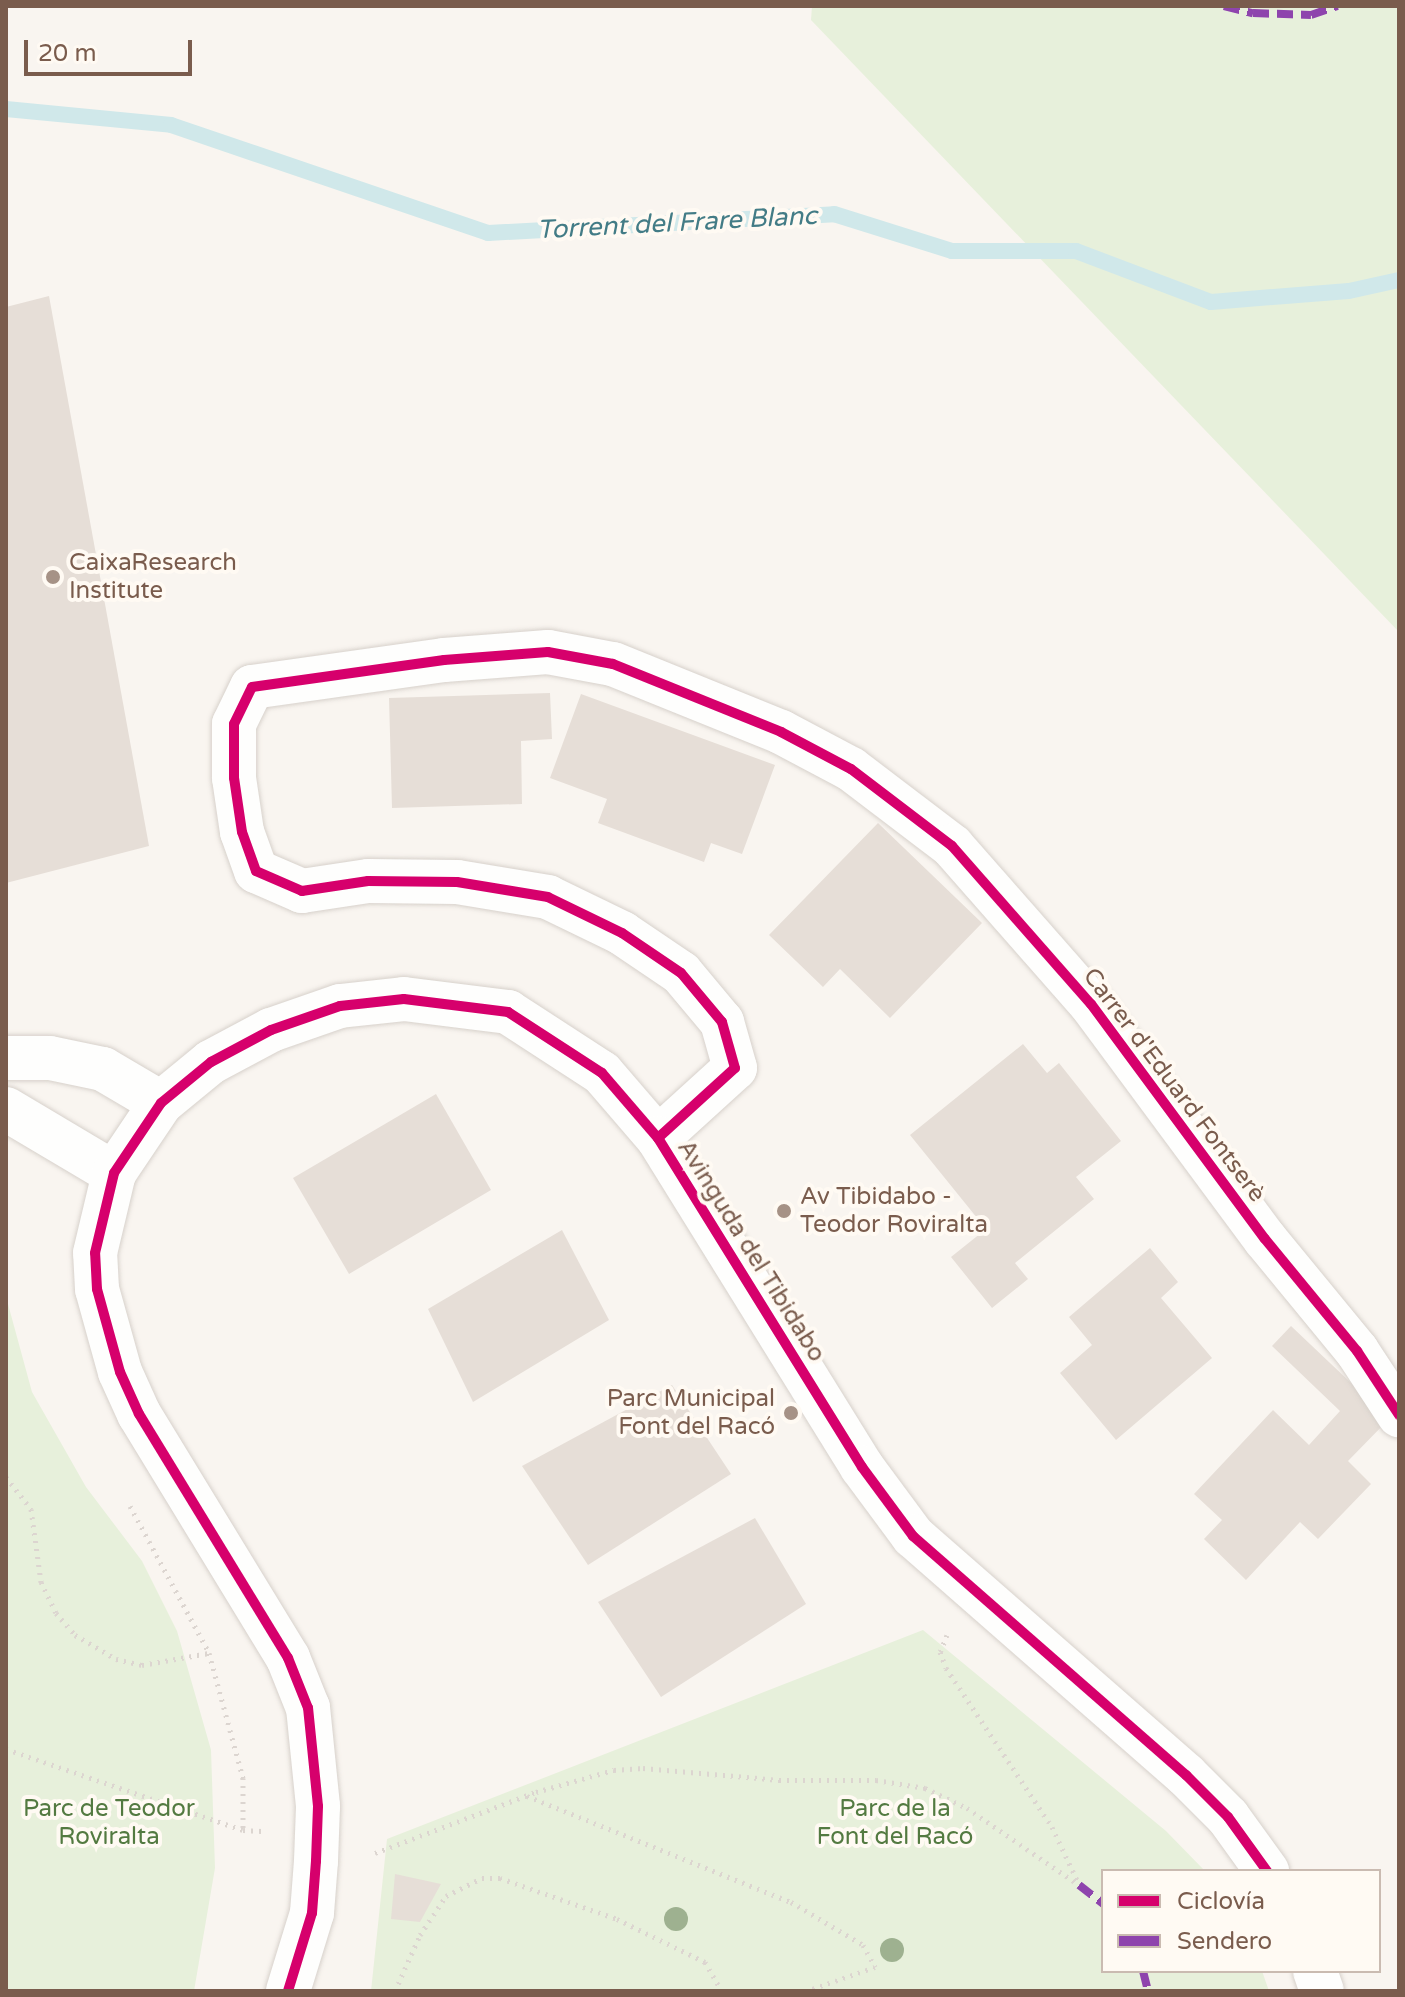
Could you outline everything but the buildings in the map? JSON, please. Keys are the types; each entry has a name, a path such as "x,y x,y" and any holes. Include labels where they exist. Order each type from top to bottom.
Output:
{"street":[{"name":"Carrer d'Eduard Fontserè","path":"658,1138 735,1068 722,1022 681,973 622,933 548,897 457,882 368,881 302,891 256,871 242,832 234,778 234,724 252,687 444,660 548,652 613,664 781,732 851,769 952,846 1091,1004 1265,1239 1357,1351 1399,1415"},
{"name":"Avinguda del Tibidabo","path":"288,1991 312,1913 316,1861 318,1806 308,1708 288,1658 139,1414 120,1372 97,1289 95,1253 114,1173 161,1103 211,1062 271,1030 340,1006 404,999 460,1002 508,1012 572,1049 633,1105 658,1138 862,1467 913,1536 1186,1775 1228,1817 1266,1869"},
{"path":"6,1058 50,1058 103,1069 161,1103"},
{"path":"6,1109 114,1173"}],"path":[{"path":"6,1477 31,1509 41,1582 56,1613 75,1635 116,1659 142,1665 209,1653"},
{"path":"127,1497 209,1653 243,1778 243,1830"},
{"path":"375,1853 526,1796 614,1770 643,1768 779,1780 900,1782 948,1796 1079,1885 1052,1827 946,1668 940,1652 948,1635"},
{"path":"6,1749 243,1830 270,1831"},
{"path":"526,1796 791,1902 863,1945 875,1967 806,1991"},
{"path":"395,1991 420,1935 446,1896 482,1878 500,1878 617,1919 705,1962 722,1991"}],"green space":[{"path":"812,6 1399,6 1399,632 811,20"},
{"name":"Parc de Teodor Roviralta","path":"8,1304 32,1392 86,1487 142,1561 177,1631 211,1750 215,1868 194,1991 6,1991"},
{"name":"Parc de la Font del Racó","path":"923,1630 1166,1831 1203,1869 1101,1869 1101,1973 1263,1973 1269,1991 371,1991 387,1839"}],"waterway":[{"name":"Torrent del Frare Blanc","path":"6,109 171,125 488,233 834,214 952,251 1076,251 1211,302 1349,291 1399,280"}],"marked path":[{"path":"1224,6 1253,13 1311,15 1337,6"},
{"path":"1079,1885 1101,1902"},
{"path":"1144,1973 1148,1991"}],"cycle path":[{"path":"658,1138 735,1068 722,1022 681,973 622,933 548,897 457,882 368,881 302,891 256,871 242,832 234,778 234,724 252,687 444,660 548,652 613,664 781,732 851,769 952,846 1091,1004 1265,1239 1357,1351 1399,1415"},
{"path":"288,1991 312,1913 316,1861 318,1806 308,1708 288,1658 139,1414 120,1372 97,1289 95,1253 114,1173 161,1103 211,1062 271,1030 340,1006 404,999 508,1012 602,1073 658,1138 862,1467 913,1536 1186,1775 1228,1817 1266,1869"}],"place":[{"name":"CaixaResearch Institute","path":"53,577"},
{"name":"Av Tibidabo - Teodor Roviralta","path":"784,1211"},
{"name":"Parc Municipal Font del Racó","path":"791,1413"}]}
